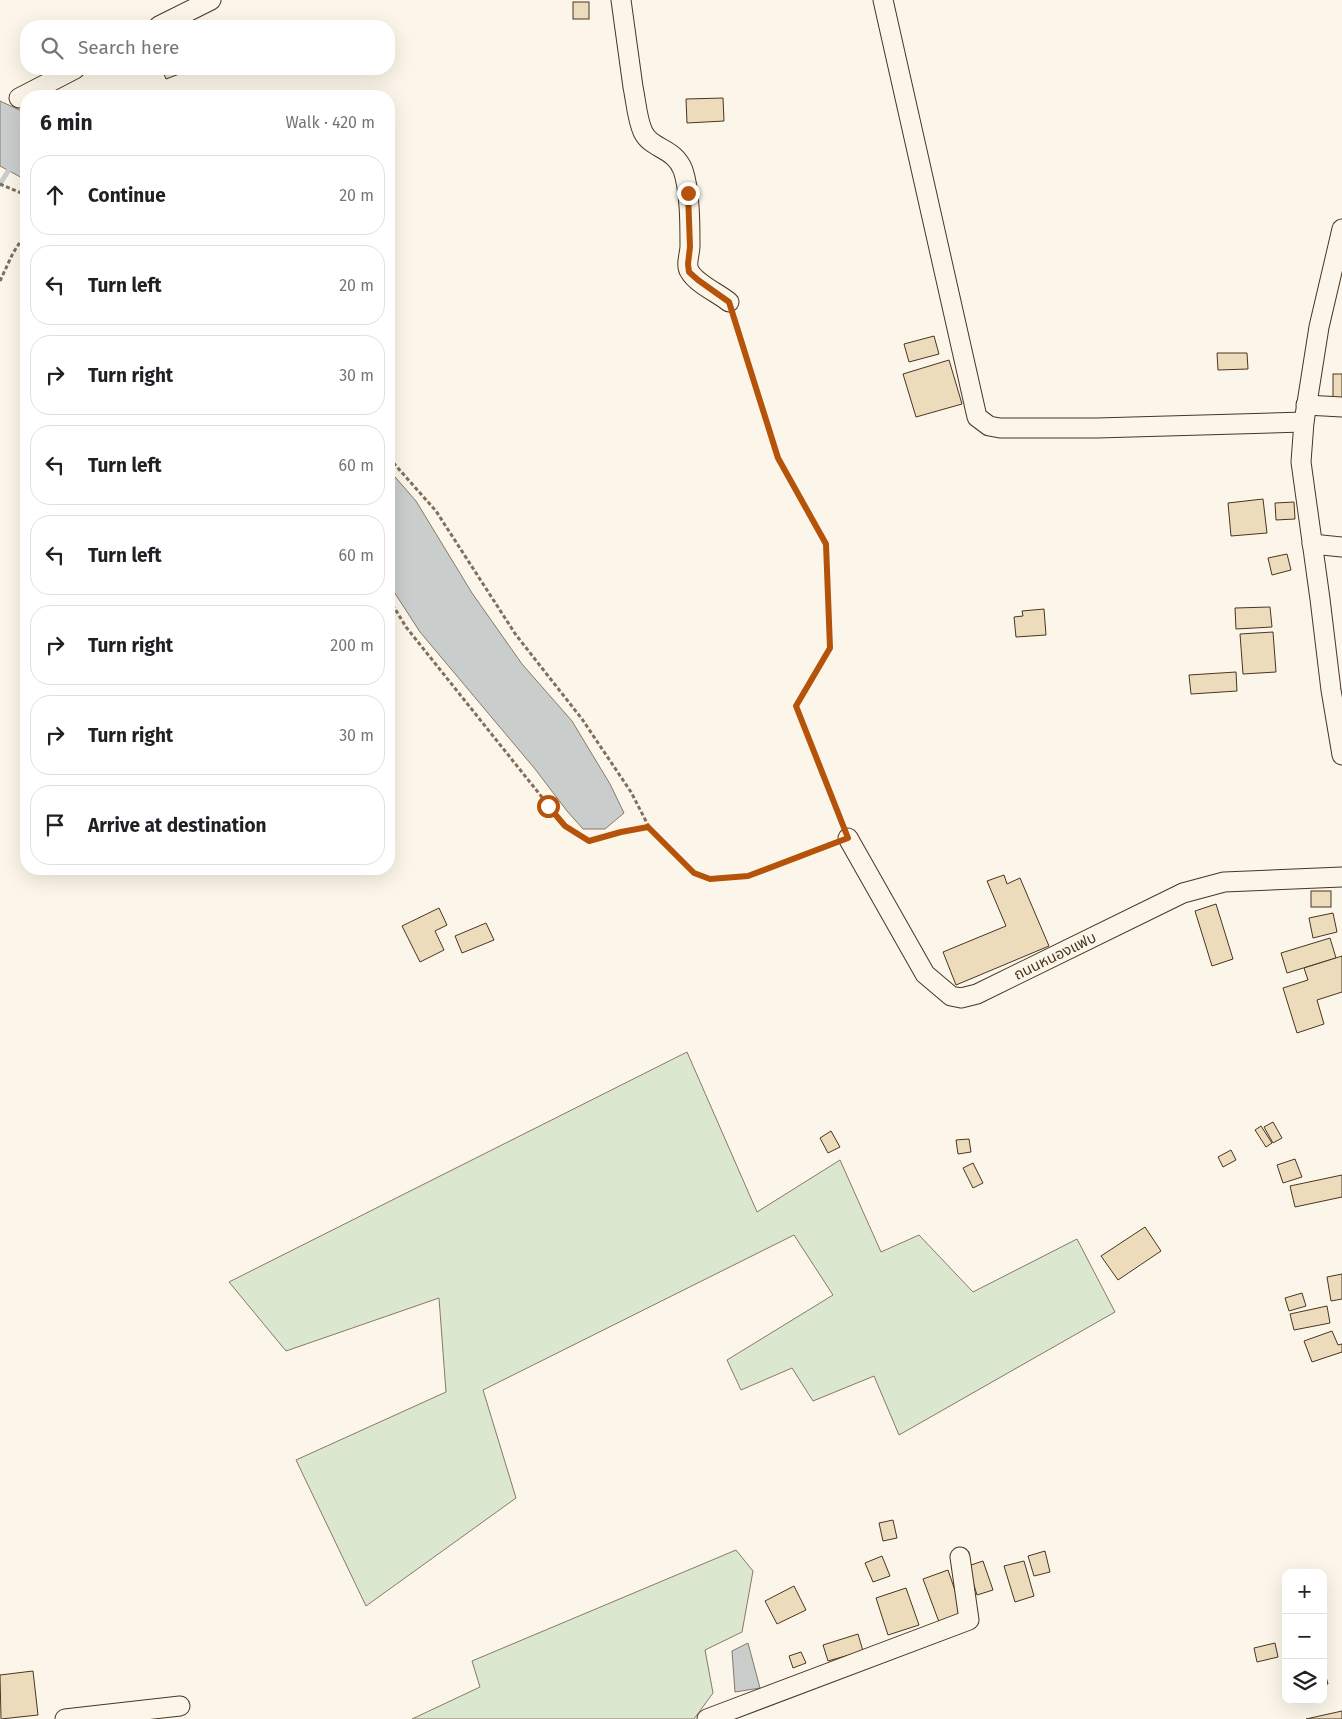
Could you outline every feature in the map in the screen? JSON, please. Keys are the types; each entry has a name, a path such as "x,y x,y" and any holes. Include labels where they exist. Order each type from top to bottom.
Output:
{"street":[{"path":"171,20 211,0"},
{"path":"621,0 636,106 642,131 649,140 673,154 684,172 688,193 689,272 729,302"},
{"path":"882,0 977,417 990,426 1000,428 1097,428 1305,413 1342,407"},
{"path":"34,90 63,75"},
{"path":"1342,229 1319,327 1305,413 1301,462 1320,599 1336,690 1342,755"},
{"path":"1312,544 1342,547"},
{"name":"ถนนหนองแฟบ","path":"848,838 925,974 951,996 961,998 977,994 1183,893 1224,882 1342,877"},
{"path":"707,1719 969,1620 960,1557"},
{"path":"65,1719 180,1706"}],"path":[{"path":"0,184 20,192"},
{"path":"0,281 20,242"},
{"path":"395,465 436,511 516,635 582,719 631,792 648,827 694,873 710,879 748,876 848,838 796,706 830,648 826,544 778,458 729,302"},
{"path":"395,609 406,628 565,826 589,841 648,827"}],"green space":[{"path":"687,1052 757,1212 840,1160 881,1252 919,1235 973,1292 1077,1239 1115,1312 899,1435 874,1376 813,1401 792,1368 741,1390 727,1360 833,1295 794,1235 483,1390 516,1498 366,1606 296,1460 446,1392 439,1298 286,1351 229,1282"},
{"path":"736,1550 753,1571 742,1632 705,1650 713,1693 694,1719 412,1719 480,1687 472,1661"}],"shaded area":[{"path":"0,101 20,110 20,177 0,166"},
{"path":"395,477 416,501 472,593 522,664 572,721 610,784 624,813 605,829 583,829 420,632 395,593"},
{"path":"748,1643 760,1688 735,1692 732,1651"}],"building":[{"path":"573,2 589,2 589,19 573,19"},
{"path":"164,75 177,75 166,79"},
{"path":"723,98 724,121 687,123 686,99"},
{"path":"934,336 939,354 909,362 904,344"},
{"path":"1217,353 1247,353 1248,369 1218,370"},
{"path":"949,360 962,404 916,417 903,374"},
{"path":"1333,374 1342,374 1342,399 1333,399"},
{"path":"1263,499 1267,533 1231,536 1228,503"},
{"path":"1294,502 1295,519 1276,520 1275,503"},
{"path":"1287,554 1291,570 1272,575 1268,558"},
{"path":"1270,607 1272,627 1236,629 1235,608"},
{"path":"1044,609 1046,635 1016,637 1014,617 1023,616 1022,611"},
{"path":"1273,632 1276,672 1243,674 1240,634"},
{"path":"1236,672 1237,691 1191,694 1189,675"},
{"path":"1004,875 1007,884 1020,878 1049,946 956,985 943,952 1006,926 987,881"},
{"path":"1311,891 1331,891 1331,907 1311,907"},
{"path":"1216,904 1233,959 1212,966 1195,911"},
{"path":"439,908 447,925 435,931 444,950 420,962 402,926"},
{"path":"1333,913 1337,932 1313,938 1309,918"},
{"path":"486,923 494,940 462,953 455,936"},
{"path":"1330,938 1336,958 1287,973 1281,953"},
{"path":"1342,956 1342,992 1317,1000 1324,1024 1297,1033 1283,988 1308,980 1304,968"},
{"path":"1273,1122 1282,1138 1273,1143 1264,1127"},
{"path":"1261,1126 1272,1143 1266,1147 1255,1130"},
{"path":"831,1131 840,1147 828,1153 820,1138"},
{"path":"969,1139 971,1152 958,1154 956,1140"},
{"path":"1231,1150 1236,1160 1223,1167 1218,1157"},
{"path":"1295,1159 1302,1177 1283,1183 1277,1165"},
{"path":"973,1163 983,1183 973,1188 963,1168"},
{"path":"1342,1175 1342,1197 1295,1207 1290,1186"},
{"path":"1145,1227 1161,1251 1118,1280 1101,1256"},
{"path":"1342,1274 1342,1299 1331,1301 1327,1277"},
{"path":"1302,1293 1306,1306 1289,1311 1285,1298"},
{"path":"1327,1306 1330,1323 1294,1330 1290,1314"},
{"path":"1332,1331 1338,1345 1342,1344 1342,1352 1312,1362 1304,1341"},
{"path":"893,1520 897,1538 883,1541 879,1523"},
{"path":"1045,1551 1050,1572 1034,1576 1028,1556"},
{"path":"882,1556 890,1576 873,1582 865,1563"},
{"path":"983,1561 993,1590 977,1595 968,1566"},
{"path":"1024,1561 1034,1596 1015,1602 1004,1566"},
{"path":"948,1570 963,1614 939,1622 923,1579"},
{"path":"794,1586 806,1610 777,1624 765,1601"},
{"path":"906,1588 919,1625 888,1635 876,1598"},
{"path":"858,1634 863,1651 828,1661 823,1645"},
{"path":"1275,1643 1278,1657 1257,1662 1254,1648"},
{"path":"801,1652 806,1663 793,1668 789,1656"},
{"path":"33,1671 38,1715 1,1719 0,1675"},
{"path":"1342,1711 1342,1719 1306,1719"}],"waterway":[{"path":"0,184 12,165"}],"route":[{"path":"548,806 565,826 589,841 648,827 694,873 710,879 748,876 812,850 848,838 796,706 830,648 826,544 778,458 729,302 689,272 688,193"}]}
